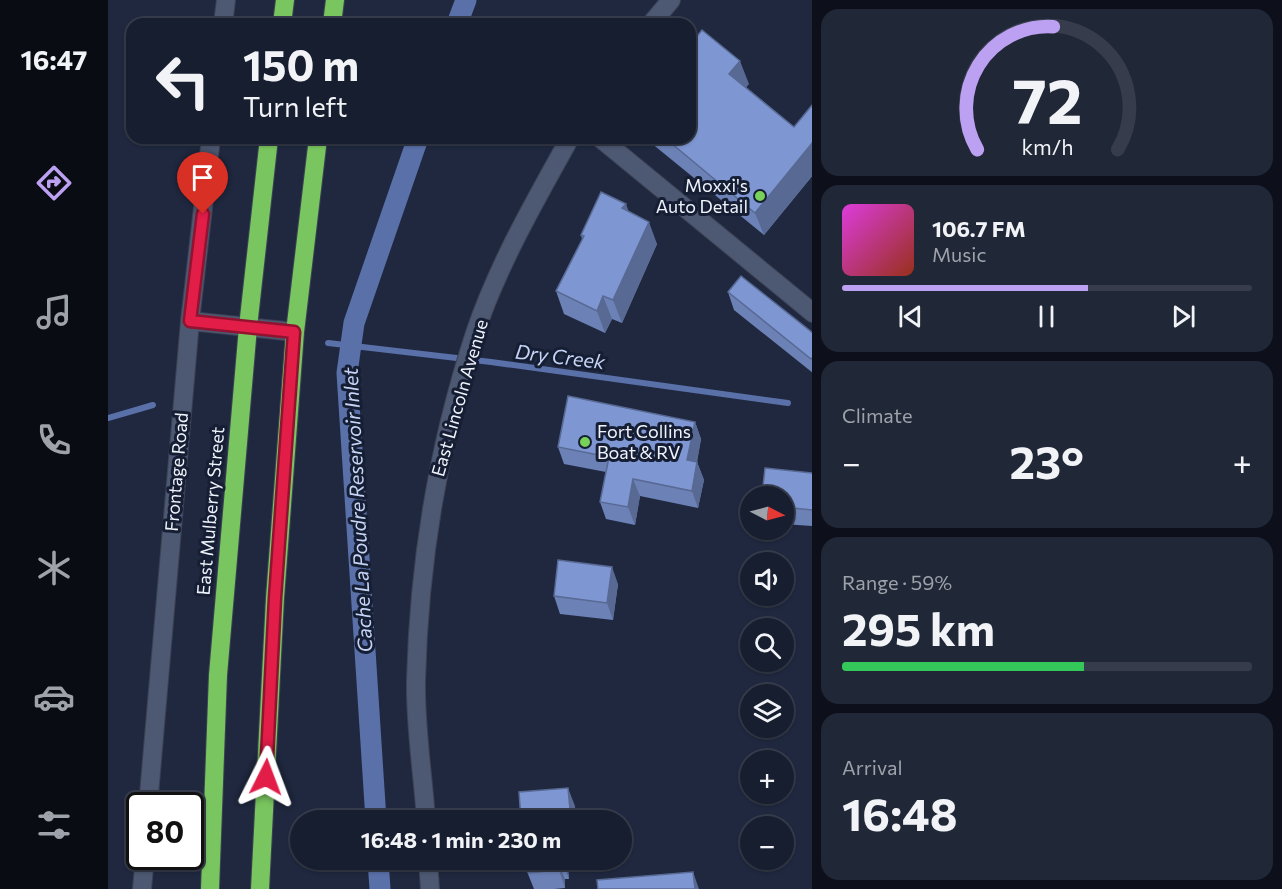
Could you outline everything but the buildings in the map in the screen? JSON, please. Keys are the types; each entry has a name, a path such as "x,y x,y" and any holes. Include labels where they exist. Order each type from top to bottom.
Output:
{"highway":[{"path":"283,18 285,0"},
{"path":"333,18 335,0"},
{"name":"East Mulberry Street","path":"210,889 218,675 248,327 268,144"},
{"path":"260,889 275,598 294,332 317,144"}],"street":[{"path":"224,18 226,0"},
{"path":"656,18 671,0"},
{"name":"Frontage Road","path":"149,792 190,321 210,144"},
{"name":"East Lincoln Avenue","path":"425,810 416,682 424,555 441,454 472,345 522,224 567,144"},
{"path":"607,144 812,312"},
{"path":"190,321 294,332"},
{"path":"142,889 144,870"},
{"path":"429,870 430,889"}],"waterway":[{"name":"Cache La Poudre Reservoir Inlet","path":"459,18 466,0"},
{"name":"Cache La Poudre Reservoir Inlet","path":"375,810 347,373 354,323 416,144"},
{"name":"Dry Creek","path":"328,343 491,362 788,403"},
{"name":"Dry Creek","path":"108,418 153,405"},
{"name":"Cache La Poudre Reservoir Inlet","path":"379,870 380,889"}],"place":[{"name":"Moxxi's Auto Detail","path":"760,196"},
{"name":"Fort Collins Boat & RV","path":"585,442"}],"route":[{"path":"203,214 190,321 294,332 275,598 266,777"}]}
